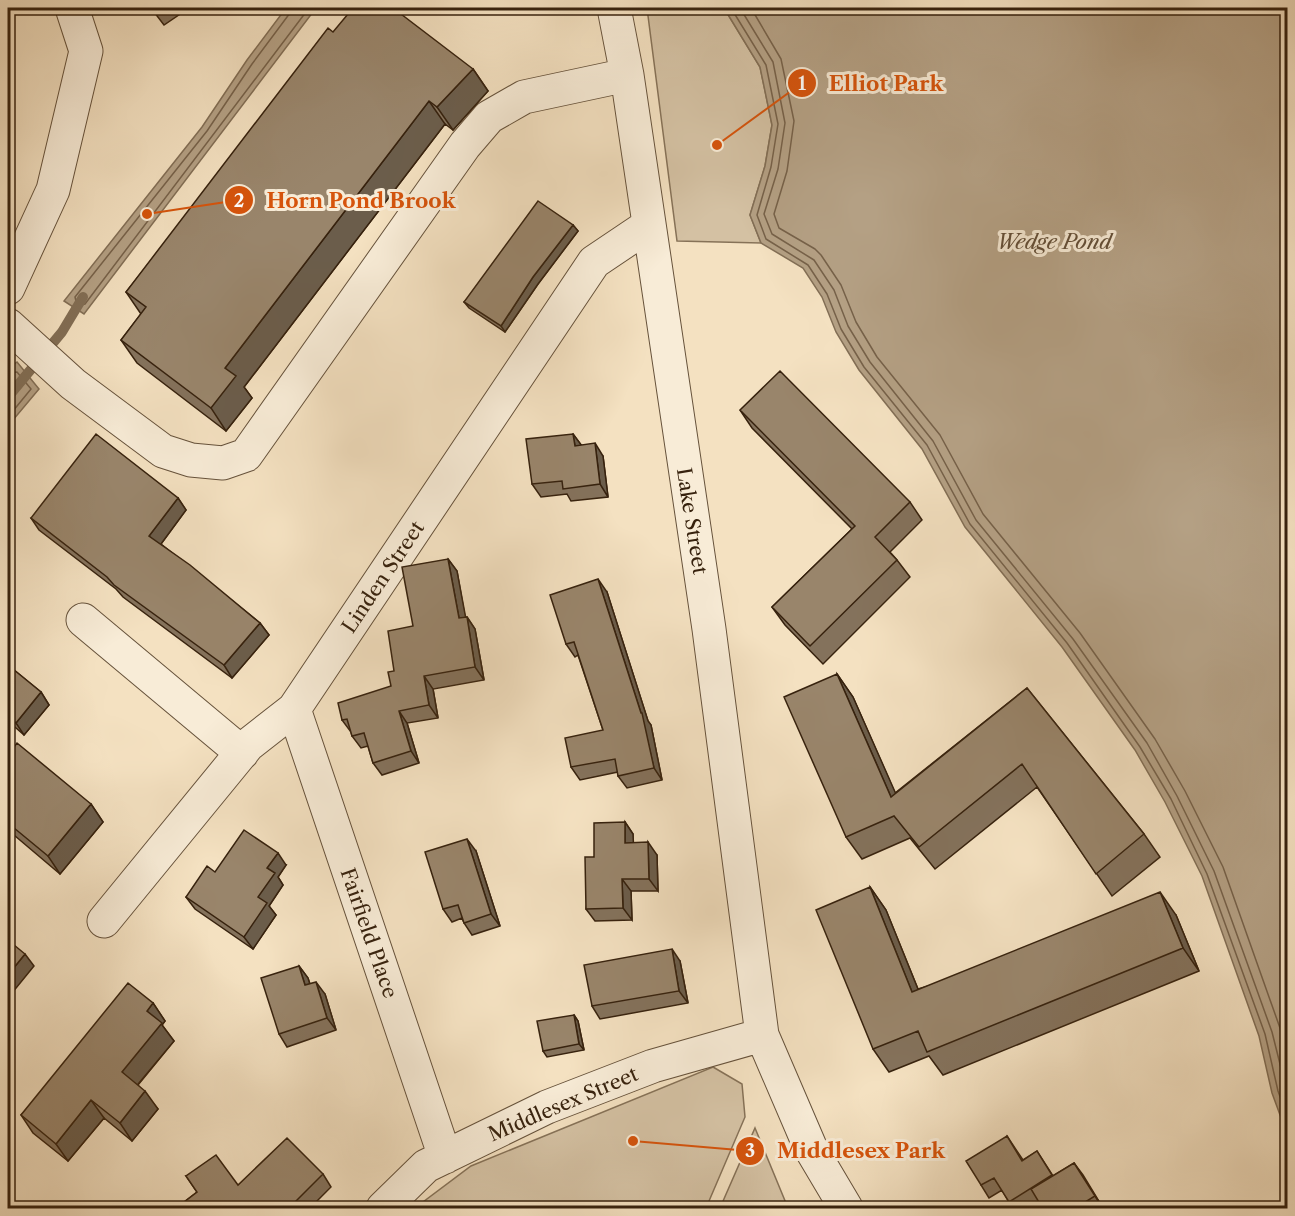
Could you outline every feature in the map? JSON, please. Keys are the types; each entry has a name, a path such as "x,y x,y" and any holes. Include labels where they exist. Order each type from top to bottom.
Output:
{"street":[{"path":"8,288 53,190 86,51 72,8"},
{"name":"Lake Street","path":"614,8 627,75 709,629 762,1035 811,1149 846,1209"},
{"path":"16,334 61,373 163,451 191,459 223,462 246,455 458,154 489,117 524,97 627,75"},
{"name":"Linden Street","path":"104,921 248,745 294,709 594,262 649,225"},
{"path":"83,621 242,753"},
{"name":"Fairfield Place","path":"294,709 444,1157"},
{"name":"Middlesex Street","path":"383,1209 426,1166 547,1107 653,1066 762,1035"}],"shaded area":[{"path":"647,8 724,8 760,67 772,125 765,166 750,215 761,243 677,241"},
{"path":"713,1067 742,1084 745,1117 706,1208 415,1208 471,1166"},
{"path":"755,1128 788,1208 720,1208"}],"water":[{"path":"286,8 316,8 84,314 64,301 202,127 247,60"},
{"name":"Wedge Pond","path":"724,8 1287,8 1287,1134 1272,1093 1259,1036 1202,876 1165,802 1135,750 1062,647 965,527 922,449 859,370 836,332 822,297 803,268 761,243 750,215 765,166 772,125 760,67"},
{"path":"17,362 39,389 8,426 8,369"}],"building":[{"path":"353,8 393,8 473,69 437,107 429,101 225,368 236,376 211,408 121,340 146,307 126,292 328,28 333,32"},
{"path":"538,201 573,225 533,277 501,326 464,302"},
{"path":"780,371 910,502 875,537 897,560 810,646 772,607 855,526 740,410"},
{"path":"96,434 178,498 149,536 190,565 260,623 224,665 114,585 107,577 31,518"},
{"path":"573,434 575,446 595,443 600,484 563,489 562,481 532,484 526,439"},
{"path":"448,559 459,618 467,617 475,667 424,676 429,705 399,711 411,751 373,763 364,733 352,736 347,719 342,720 338,703 391,686 388,672 394,671 388,631 413,626 402,567"},
{"path":"598,579 642,713 654,768 618,776 615,759 571,767 565,738 603,730 574,642 566,644 550,595"},
{"path":"8,665 41,692 16,723 8,716"},
{"path":"837,674 891,797 1027,688 1144,834 1096,874 1022,764 919,847 894,816 846,837 784,697"},
{"path":"17,743 91,804 48,856 8,823 8,755"},
{"path":"625,822 625,843 648,842 649,879 622,879 623,908 586,909 585,857 594,857 594,823"},
{"path":"244,830 278,853 267,868 275,873 258,897 267,903 244,937 186,897 207,866 215,872"},
{"path":"467,839 491,914 464,923 458,905 443,909 425,852"},
{"path":"870,887 912,992 1160,892 1183,948 927,1052 918,1031 873,1049 816,910"},
{"path":"8,940 25,954 8,975"},
{"path":"672,949 679,991 592,1006 584,965"},
{"path":"299,966 305,985 316,982 327,1018 279,1034 261,978"},
{"path":"128,983 153,1003 147,1011 162,1023 122,1072 145,1091 120,1123 91,1100 56,1144 21,1115"},
{"path":"574,1015 579,1044 543,1051 537,1021"},
{"path":"1007,1136 1022,1161 1037,1151 1052,1175 1009,1202 994,1178 981,1185 966,1161"},
{"path":"287,1138 323,1174 288,1209 175,1209 197,1192 186,1176 216,1155 238,1185"},
{"path":"1074,1163 1095,1196 1074,1209 1043,1209 1031,1189"}],"waterway":[{"path":"8,397 62,332 83,297"}],"place":[{"name":"Elliot Park","path":"717,145"},
{"name":"Horn Pond Brook","path":"147,214"},
{"name":"Middlesex Park","path":"633,1141"}]}
